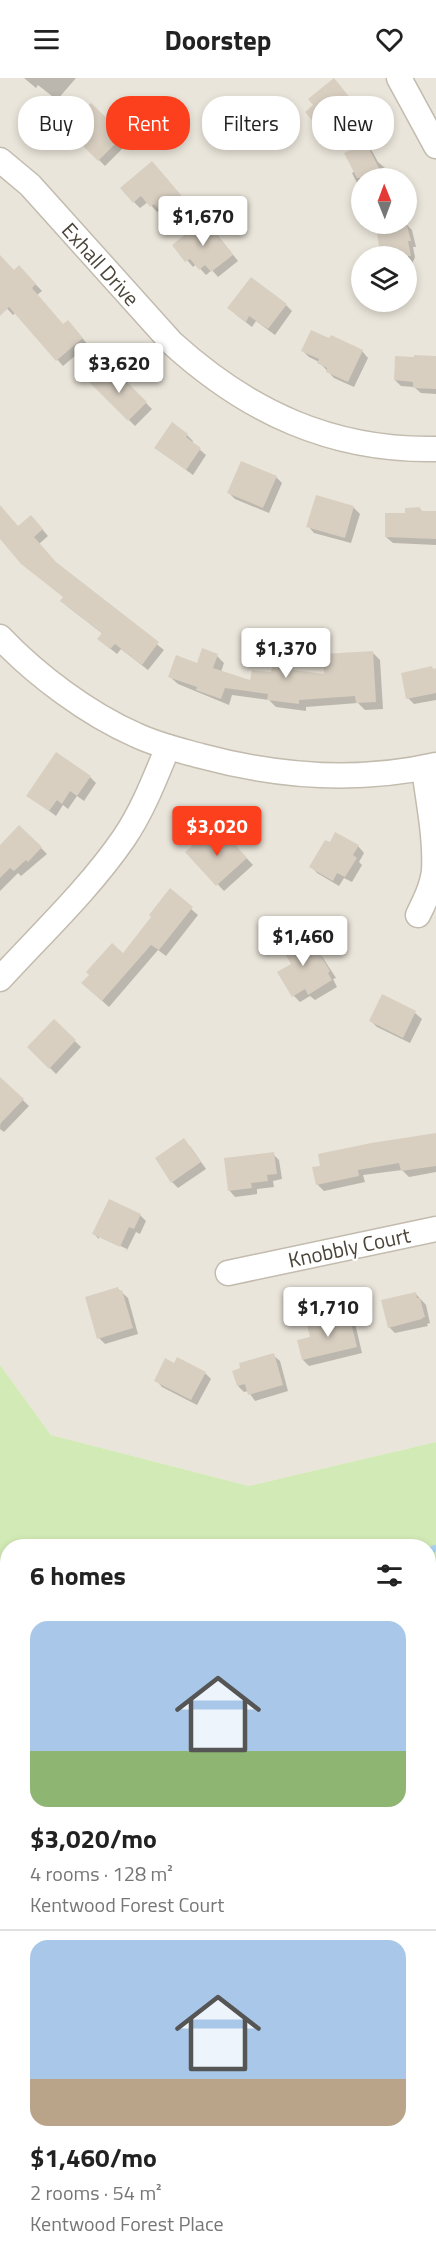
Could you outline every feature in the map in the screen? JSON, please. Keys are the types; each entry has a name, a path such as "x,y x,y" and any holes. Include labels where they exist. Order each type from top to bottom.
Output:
{"street":[{"path":"399,78 436,146"},
{"name":"Exhall Drive","path":"0,160 30,186 172,343 198,366 234,392 264,410 295,424 337,438 379,446 436,449"},
{"path":"0,637 12,650 54,684 89,708 135,735 168,747 242,767 298,775 381,774 430,766 435,860 429,894 418,915"},
{"path":"0,979 99,872 125,837 147,799 168,747"},
{"name":"Knobbly Court","path":"228,1272 436,1229"}],"shaded area":[{"path":"0,78 436,78 436,1442 249,1486 51,1435 0,1365"}],"green space":[{"path":"0,1365 51,1435 249,1486 436,1442 436,1539 0,1539"}],"building":[{"path":"334,78 349,96 312,96 312,104 308,99"},
{"path":"94,106 106,118 106,150 109,150 98,161 87,150 94,150"},
{"path":"312,106 312,120 305,112"},
{"path":"351,150 370,150 379,168 352,168 344,153"},
{"path":"152,161 181,195 161,212 154,204 150,207 141,196 133,203 120,188"},
{"path":"205,219 233,255 211,272 205,265 199,270 190,259 185,262 172,245"},
{"path":"377,234 409,234 411,241 408,241 409,246 379,246"},
{"path":"0,255 14,270 19,265 36,284 32,288 63,324 68,320 83,338 56,361 9,307 0,316"},
{"path":"251,277 287,304 268,329 249,316 246,322 227,308"},
{"path":"311,330 329,338 331,335 363,350 348,382 326,372 327,368 317,363 319,359 301,351"},
{"path":"414,355 436,356 436,389 413,388 413,382 394,380 395,356 414,357"},
{"path":"103,369 116,382 122,377 147,402 128,421 90,383"},
{"path":"172,422 188,434 186,437 201,448 186,470 154,448"},
{"path":"241,461 277,476 263,508 227,493"},
{"path":"316,495 354,506 345,538 306,527"},
{"path":"0,505 18,526 31,515 43,529 34,537 56,562 159,642 142,665 115,644 110,649 97,639 102,633 60,601 63,597 21,564 0,539"},
{"path":"420,507 421,511 436,511 436,539 385,537 385,513 405,513 405,508"},
{"path":"202,648 218,654 213,668 250,680 252,670 271,672 272,667 324,674 323,654 373,651 376,702 356,703 355,696 299,700 299,704 267,700 268,694 225,688 221,699 196,690 197,687 168,677 176,655 197,663"},
{"path":"432,666 433,669 436,668 436,693 406,699 401,673"},
{"path":"56,752 91,776 77,796 70,791 62,804 57,800 49,811 26,796"},
{"path":"19,825 42,847 28,862 26,860 14,871 10,868 0,878 0,845"},
{"path":"219,831 223,835 225,833 247,858 216,886 185,852 200,839 205,844"},
{"path":"335,832 359,845 353,855 357,858 345,877 337,873 333,881 309,867 325,840 330,842"},
{"path":"170,888 193,907 159,950 151,945 102,1001 81,983 89,975 86,972 112,943 123,953"},
{"path":"301,932 313,952 317,950 330,971 328,973 332,980 308,995 305,989 292,997 277,972 291,964 280,945"},
{"path":"382,994 416,1011 403,1038 369,1021"},
{"path":"54,1019 76,1040 49,1069 27,1047"},
{"path":"0,1077 24,1099 0,1124"},
{"path":"436,1133 436,1166 401,1171 399,1163 358,1170 359,1176 316,1185 312,1167 320,1166 318,1154"},
{"path":"184,1138 201,1162 171,1183 155,1158"},
{"path":"274,1152 277,1174 267,1175 268,1181 251,1183 252,1188 228,1191 224,1158"},
{"path":"109,1199 141,1214 134,1229 129,1227 120,1247 92,1234"},
{"path":"118,1287 119,1291 122,1290 133,1328 97,1339 85,1297"},
{"path":"416,1292 425,1317 388,1328 381,1300"},
{"path":"349,1315 357,1347 302,1360 297,1340 310,1337 307,1325"},
{"path":"274,1353 283,1385 248,1395 245,1384 237,1386 232,1371 240,1368 239,1363"},
{"path":"177,1357 206,1372 191,1400 154,1381 165,1358 174,1363"}]}
